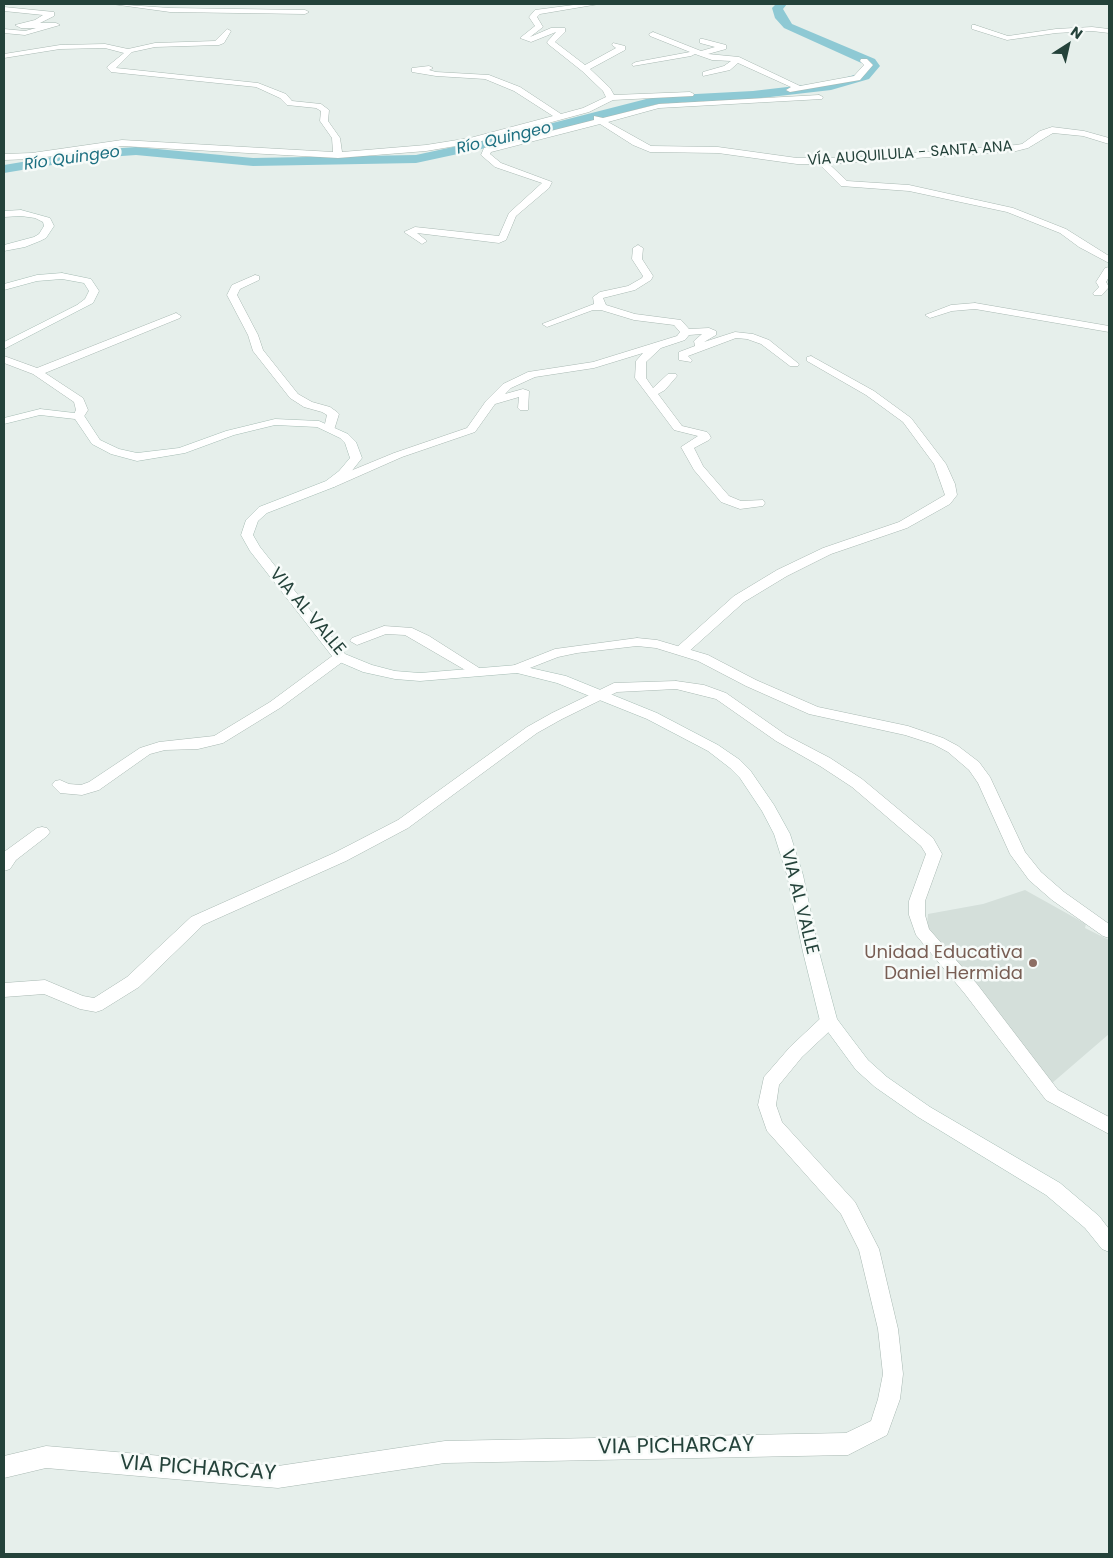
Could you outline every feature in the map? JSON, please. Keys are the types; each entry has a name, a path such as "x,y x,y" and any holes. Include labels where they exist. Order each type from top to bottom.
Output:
{"street":[{"path":"116,4 170,10 305,12"},
{"path":"595,4 538,12 533,17 539,26 524,37 531,40 554,30 562,30 551,42 585,69 607,90 612,98"},
{"path":"4,9 51,14 43,19 19,25 21,26 56,25 25,33 4,31"},
{"path":"975,28 1007,38 1018,38 1056,30 1092,29 1109,32"},
{"path":"4,56 60,47 105,46 128,51 155,45 216,43 221,41 227,31"},
{"path":"1053,41 1109,32"},
{"path":"653,34 701,54 718,59 736,59 798,89"},
{"path":"701,54 723,47 703,41"},
{"path":"661,42 666,42 692,54 718,62 735,62 798,89"},
{"path":"585,69 622,48 616,45"},
{"path":"128,51 129,54 112,69 195,79 251,83 283,96 294,104 318,106 325,110 324,121 336,138 338,155"},
{"path":"636,64 692,54"},
{"path":"738,92 798,89 856,78 869,65 864,61"},
{"path":"706,74 727,68 735,62"},
{"path":"429,68 415,70 436,74 486,77 518,89 558,116"},
{"path":"4,157 32,156 122,144 338,155 452,145 558,116 588,111 612,98 701,94"},
{"path":"422,241 408,232 415,230 494,241 503,238 512,215 541,191 547,182 498,165 488,158 485,152 496,147 667,105 819,97"},
{"name":"VÍA AUQUILULA - SANTA ANA","path":"588,111 643,147 650,149 718,150 768,158 822,162 1016,148 1025,146 1043,133 1052,130 1084,134 1109,140"},
{"path":"822,162 844,184 909,188 1010,210 1063,231 1082,246 1109,260"},
{"path":"4,214 21,213 37,216 46,220 49,226 43,236 37,239 22,245 4,248"},
{"path":"602,307 598,303 598,298 604,294 632,288 646,280 648,276 637,259 638,248"},
{"path":"1104,289 1101,282 1109,270"},
{"path":"4,287 37,278 62,276 86,281 94,291 89,301 80,307 4,346"},
{"path":"254,278 236,287 232,295 253,335 258,351 294,396 308,405 326,409 333,414 330,428"},
{"path":"930,315 951,308 975,306 1109,329"},
{"path":"547,324 592,307 602,307 634,316 677,322 686,332"},
{"path":"4,359 37,372 176,316"},
{"path":"330,484 398,455 471,430 490,403 507,386 532,374 594,365 681,338 686,332 709,331 712,333 699,340 699,344 704,346"},
{"path":"687,360 683,358 683,354 741,335 765,342 794,364"},
{"path":"659,344 641,361 638,369 640,378 678,428 703,434 705,438 691,443 687,447 698,467 718,493 725,499 740,505 759,503"},
{"path":"681,651 739,599 782,573 827,551 903,525 946,501 951,495 940,464 907,420 870,394 811,359"},
{"name":"VIA AL VALLE","path":"37,372 79,400 82,410 79,416 96,442 115,452 137,457 181,451 262,424 289,421 330,428 350,442 356,458 343,474 330,484 263,510 252,520 247,535 254,548 340,657 368,669 395,675 420,677 518,669 561,679 652,716 713,748 735,764 754,786 782,834 795,875 811,952 829,1021"},
{"path":"651,393 661,388 672,376"},
{"path":"490,403 523,392 525,393 524,408"},
{"path":"4,421 40,412 79,416"},
{"path":"356,641 384,630 407,631 424,638 477,672"},
{"path":"518,669 555,653 596,645 637,642 657,644 703,658 750,684 814,712 908,732 938,741 953,749 974,766 985,781 1018,854 1035,876 1058,896 1109,932"},
{"path":"60,785 65,789 82,790 94,786 145,751 164,745 198,744 218,740 275,705 340,657"},
{"path":"4,990 45,987 80,1002 96,1005 133,982 197,921 340,857 403,824 532,730 598,694 614,688 676,685 704,690 721,696 781,738 825,762 878,799 927,842 934,854 918,901 917,915 922,931 971,988 1052,1095 1109,1126"},
{"path":"4,865 10,856 42,832"},
{"path":"829,1021 862,1065 881,1082 924,1112 1053,1188 1092,1222 1109,1243"},
{"name":"VIA PICHARCAY","path":"4,1467 46,1458 278,1477 445,1452 848,1444 878,1428 889,1399 892,1374 888,1329 869,1249 848,1208 774,1126 768,1105 770,1082 796,1052 829,1021"}],"shaded area":[{"name":"Unidad Educativa Daniel Hermida","path":"1025,890 1086,924 1085,928 1109,940 1109,1034 1051,1084 927,927 928,914 983,904"}],"waterway":[{"name":"Río Quingeo","path":"4,169 94,154 136,151 253,162 337,162 416,159 495,142 658,100 753,95 831,86 865,76 874,66 871,61 788,26 781,18 777,8 782,4"}],"place":[{"name":"Unidad Educativa Daniel Hermida","path":"1033,963"}]}
